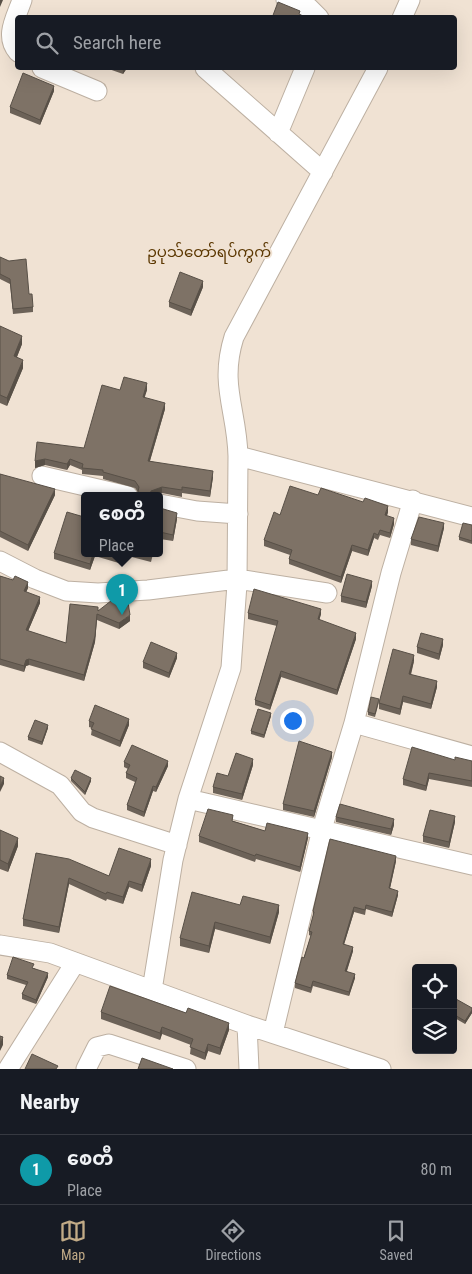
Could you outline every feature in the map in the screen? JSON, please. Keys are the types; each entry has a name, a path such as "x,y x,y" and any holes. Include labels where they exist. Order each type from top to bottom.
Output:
{"street":[{"path":"17,15 22,0"},
{"path":"286,0 309,8 316,15"},
{"path":"403,15 410,0"},
{"path":"15,20 10,34 11,44 15,49"},
{"path":"47,70 96,91"},
{"path":"206,70 323,172"},
{"path":"278,132 304,70"},
{"path":"152,990 167,894 188,799 231,668 237,579 238,442 227,382 227,358 234,337 377,70"},
{"path":"238,456 472,516"},
{"path":"42,476 111,492"},
{"path":"273,1033 322,829 354,723 389,582 413,500"},
{"path":"163,505 197,511 238,514"},
{"path":"0,561 35,579 66,591 98,593 148,590 237,579 327,592"},
{"path":"354,723 472,756"},
{"path":"0,752 60,786 82,812 93,818 177,845"},
{"path":"188,799 472,865"},
{"path":"0,945 50,954 247,1025 381,1069"},
{"path":"8,1069 76,963"},
{"path":"247,1025 249,1069"},
{"path":"86,1069 96,1047 108,1044 186,1069"}],"building":[{"path":"278,2 300,11 299,14 301,15 273,15"},
{"path":"23,73 54,86 40,120 10,107"},
{"path":"0,257 9,261 26,259 29,294 32,294 33,307 13,309 10,279 0,274"},
{"path":"180,272 203,281 191,310 169,302"},
{"path":"0,326 22,336 14,356 23,360 7,398 0,395"},
{"path":"124,377 147,383 143,397 165,403 148,461 213,471 210,491 182,487 182,490 162,487 151,492 138,492 139,487 135,481 103,472 103,470 82,468 83,464 70,459 67,464 45,459 35,461 37,442 84,448 102,385 120,390"},
{"path":"0,474 55,489 28,545 0,531"},
{"path":"290,486 318,495 321,488 363,502 365,498 388,506 385,515 394,518 390,533 380,530 378,535 374,533 368,550 352,545 341,577 289,559 292,550 264,540 274,512 280,515"},
{"path":"163,509 177,513 173,535 163,533"},
{"path":"67,512 81,516 81,557 92,557 90,564 54,553"},
{"path":"419,517 444,523 438,546 411,539"},
{"path":"463,523 472,525 472,541 459,537"},
{"path":"347,574 372,581 366,602 341,596"},
{"path":"0,576 13,580 15,576 28,582 24,591 40,597 26,630 66,643 70,604 98,607 98,611 116,597 128,602 130,615 119,623 97,614 95,636 84,675 29,659 26,660 24,666 0,659"},
{"path":"254,589 321,609 318,619 356,633 337,690 281,671 270,705 255,700 278,621 248,613"},
{"path":"421,633 443,639 439,654 417,647"},
{"path":"151,642 177,653 169,673 143,662"},
{"path":"393,649 414,655 409,674 437,681 431,704 403,696 400,709 379,703"},
{"path":"371,697 379,699 375,714 368,712"},
{"path":"95,705 129,719 120,741 91,729 94,723 89,721"},
{"path":"258,709 271,713 264,735 251,731"},
{"path":"35,720 48,725 42,742 28,737"},
{"path":"299,741 332,752 314,811 283,804"},
{"path":"132,745 168,761 156,787 153,786 144,812 127,805 137,778 126,773 130,765 124,762"},
{"path":"412,747 455,760 455,757 472,761 472,781 429,773 426,786 403,779"},
{"path":"236,753 253,759 242,794 213,787 217,773 228,776"},
{"path":"75,770 91,778 85,792 71,778"},
{"path":"0,776 4,778 0,786"},
{"path":"340,804 394,819 391,829 336,817"},
{"path":"208,809 233,815 232,821 265,831 267,823 308,833 300,867 256,854 255,856 199,836"},
{"path":"430,810 455,816 449,842 423,836"},
{"path":"0,830 18,838 8,864 0,860"},
{"path":"330,839 396,856 389,888 398,891 392,912 366,905 365,910 354,907 343,944 353,947 345,971 355,974 349,992 313,981 311,988 295,983 302,957 304,958 312,932 309,931"},
{"path":"119,848 151,859 142,885 129,881 123,897 107,892 106,894 69,878 59,927 23,919 36,853 69,859 109,876"},
{"path":"192,892 240,905 243,896 279,905 270,937 215,922 209,946 180,938"},
{"path":"13,957 34,964 32,968 48,973 36,1000 22,994 28,982 7,975"},
{"path":"110,986 186,1013 188,1008 229,1023 220,1048 208,1044 205,1053 190,1047 193,1039 162,1027 160,1033 101,1012"},
{"path":"457,1000 472,1008 465,1021 457,1016"},
{"path":"32,1054 58,1066 56,1069 25,1069"},
{"path":"142,1058 173,1069 138,1069"}],"place":[{"name":"စေတီ","path":"122,615"}],"district":[{"name":"ဥပုသ်တော်ရပ်ကွက်","path":"209,252"}]}
